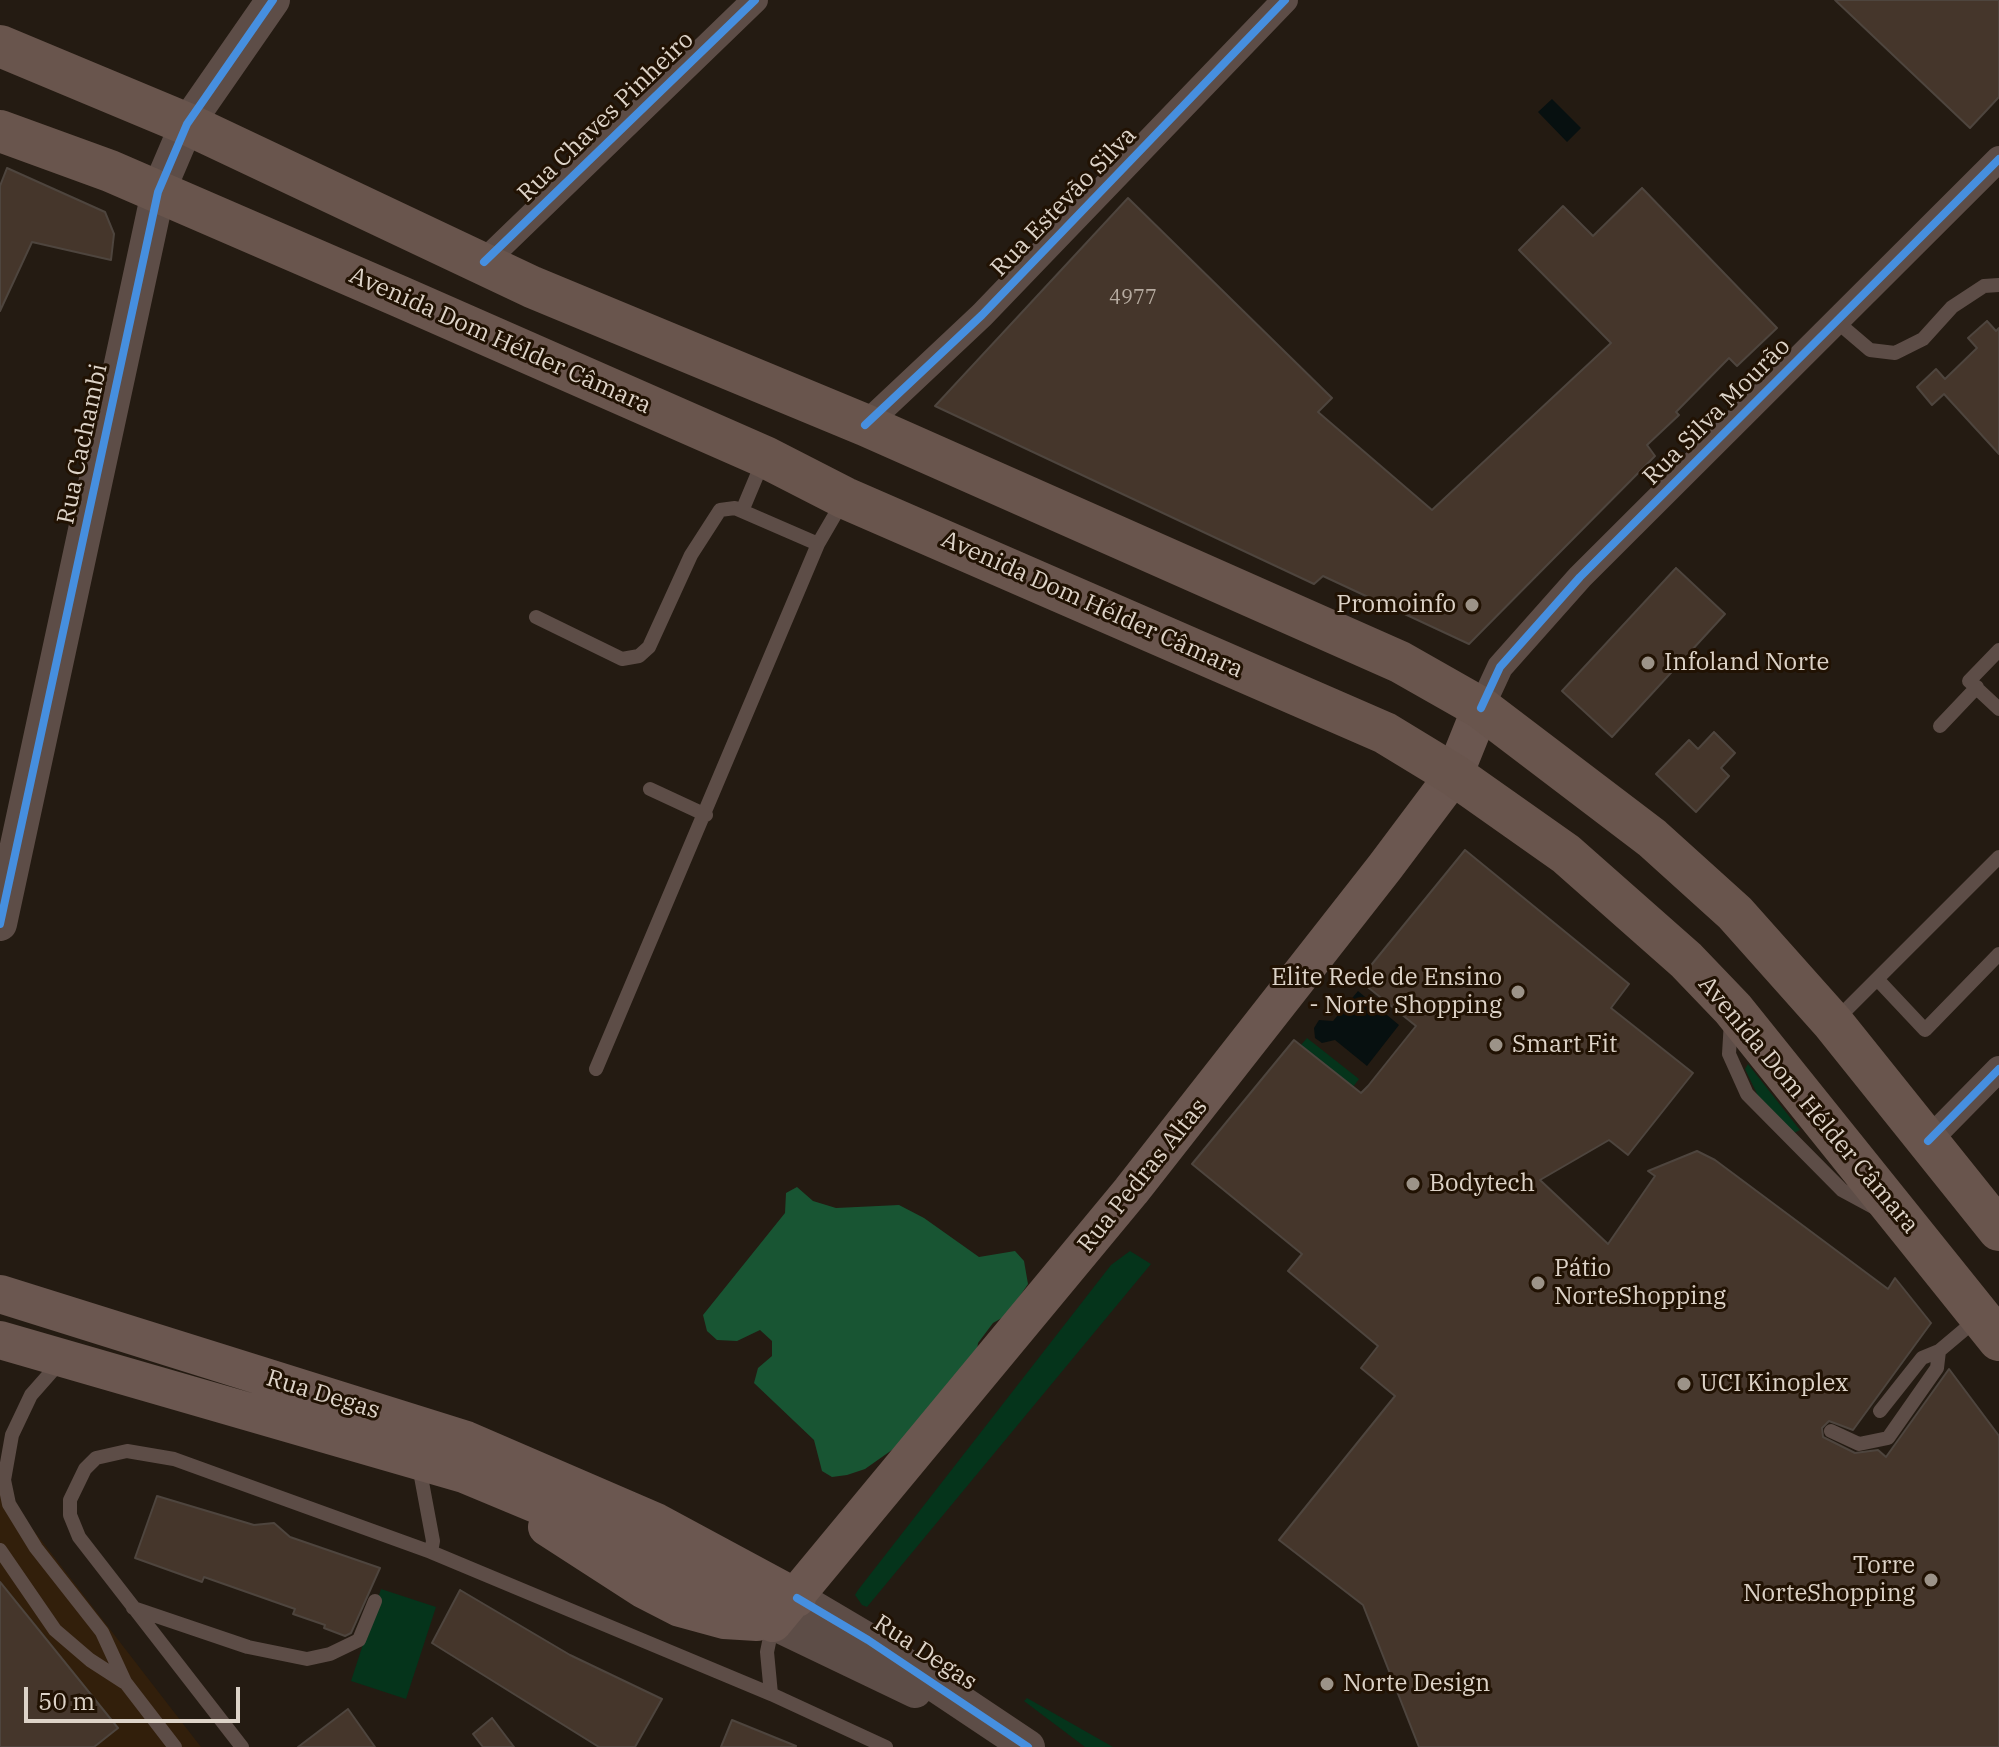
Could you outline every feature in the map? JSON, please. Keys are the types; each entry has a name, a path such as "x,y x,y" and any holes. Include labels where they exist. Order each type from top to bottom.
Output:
{"main road":[{"path":"0,46 187,124 261,162 484,262 532,287 865,425 1400,662 1481,708 1548,756 1673,857 1735,913 1833,1023 1999,1230"},
{"name":"Avenida Dom Hélder Câmara","path":"0,131 158,192 401,297 765,457 845,498 1385,733 1454,775 1577,863 1686,960 1733,1009 1989,1328"},
{"path":"401,297 426,300 447,295 484,262"},
{"name":"Rua Pedras Altas","path":"785,1610 1151,1167 1454,775 1481,708"},
{"name":"Rua Degas","path":"0,1294 466,1440 656,1522 785,1610"},
{"name":"Rua Degas","path":"0,1340 464,1474 643,1589 680,1608 724,1620 785,1610"}],"street":[{"name":"Rua Cachambi","path":"0,924 158,192 187,124 273,0"},
{"name":"Rua Chaves Pinheiro","path":"484,262 755,0"},
{"name":"Rua Estevão Silva","path":"865,425 982,315 1285,0"},
{"name":"Rua Silva Mourão","path":"1481,708 1500,667 1526,635 1999,159"},
{"path":"1928,1141 1999,1069"},
{"name":"Rua Degas","path":"785,1610 836,1655 1019,1740"}],"lane":[{"path":"1836,321 1870,350 1895,353 1923,339 1952,307 1973,293 1984,286 1999,285"},
{"path":"742,511 765,457"},
{"path":"596,1069 818,544 845,498"},
{"path":"536,617 622,659 639,656 649,647 691,555 713,516 730,508 742,511 818,544"},
{"path":"1999,650 1969,681 1999,709"},
{"path":"1940,726 1977,687"},
{"path":"650,789 706,815"},
{"path":"1833,1023 1999,857"},
{"path":"1878,980 1925,1030 1999,954"},
{"path":"1880,1411 1922,1358 1989,1328"},
{"path":"1831,1431 1859,1444 1888,1438 1937,1368 1939,1351"},
{"path":"65,1358 42,1382 22,1411 6,1457 4,1480 9,1504 21,1527 102,1632 125,1682 170,1745"},
{"path":"242,1747 79,1537 70,1515 75,1487 85,1469 104,1454 127,1451 174,1459 431,1552 771,1694 886,1747"},
{"path":"418,1462 433,1541 431,1552"},
{"path":"0,1550 55,1630 90,1660 125,1682"},
{"path":"133,1608 248,1647 307,1659 330,1654 359,1640 375,1601"},
{"path":"771,1694 767,1652 785,1610"}],"shaded area":[{"path":"1552,99 1581,128 1567,142 1538,112"},
{"path":"1358,991 1399,1025 1367,1066 1335,1040 1322,1043 1315,1038 1314,1028 1319,1020 1333,1021"},
{"path":"0,1487 201,1747 0,1747"}],"green space":[{"path":"1307,1038 1359,1079 1353,1087 1301,1045"},
{"path":"1748,1064 1800,1130 1794,1133 1759,1098 1745,1069"},
{"path":"797,1187 813,1201 836,1208 899,1205 924,1218 979,1257 1015,1251 1024,1261 1028,1284 1007,1315 993,1323 978,1343 975,1364 899,1445 865,1469 847,1475 832,1477 822,1471 814,1440 754,1383 758,1368 772,1356 772,1341 760,1330 737,1341 717,1340 707,1331 703,1315 785,1213 786,1193"},
{"path":"1130,1251 1151,1264 867,1607 862,1605 855,1595 858,1590 1111,1265"},
{"path":"381,1589 436,1607 406,1699 351,1681"},
{"path":"1027,1698 1113,1747 1085,1747 1024,1701"}],"building":[{"path":"1835,0 1999,0 1999,97 1970,128"},
{"path":"7,168 105,212 114,234 111,260 32,242 0,311 0,186"},
{"path":"1642,188 1777,328 1737,366 1729,358 1676,412 1679,415 1647,445 1655,456 1469,644 1323,576 1314,584 935,406 1128,198 1332,398 1318,412 1432,510 1611,343 1519,250 1563,206 1593,236"},
{"path":"1987,321 1996,331 1999,328 1999,454 1944,394 1932,405 1917,387 1936,369 1945,379 1977,348 1968,338"},
{"path":"1676,568 1725,614 1612,737 1562,691"},
{"path":"1714,732 1735,753 1721,768 1729,776 1696,812 1656,774 1689,740 1698,749"},
{"path":"1465,850 1629,984 1611,1008 1693,1073 1628,1155 1609,1140 1540,1180 1608,1244 1655,1176 1648,1171 1697,1151 1715,1160 1888,1289 1895,1278 1931,1323 1853,1430 1829,1421 1822,1428 1823,1437 1855,1453 1878,1450 1886,1457 1949,1369 1999,1436 1999,1747 1419,1747 1363,1605 1279,1540 1395,1396 1361,1368 1378,1346 1288,1271 1302,1254 1192,1164 1294,1040 1361,1093 1368,1086 1416,1026 1359,980"},
{"path":"157,1496 254,1525 274,1523 290,1537 380,1568 351,1633 345,1636 293,1614 295,1609 204,1577 202,1582 135,1558"},
{"path":"0,1582 118,1728 94,1747 0,1747"},
{"path":"460,1590 570,1655 662,1699 635,1747 599,1747 432,1643"},
{"path":"348,1709 375,1747 298,1747"},
{"path":"492,1718 514,1747 483,1747 473,1734"},
{"path":"732,1720 796,1746 721,1747"}],"cycle path":[{"path":"0,924 158,192 187,124 273,0"},
{"path":"484,262 755,0"},
{"path":"865,425 982,315 1285,0"},
{"path":"1481,708 1500,667 1580,577 1999,159"},
{"path":"1928,1141 1999,1069"},
{"path":"797,1598 868,1640 1028,1747"}],"place":[{"name":"Promoinfo","path":"1472,605"},
{"name":"Infoland Norte","path":"1648,663"},
{"name":"Elite Rede de Ensino - Norte Shopping","path":"1518,992"},
{"name":"Smart Fit","path":"1496,1045"},
{"name":"Bodytech","path":"1413,1184"},
{"name":"Pátio NorteShopping","path":"1538,1283"},
{"name":"UCI Kinoplex","path":"1684,1384"},
{"name":"Torre NorteShopping","path":"1931,1580"},
{"name":"Norte Design","path":"1327,1684"}]}
